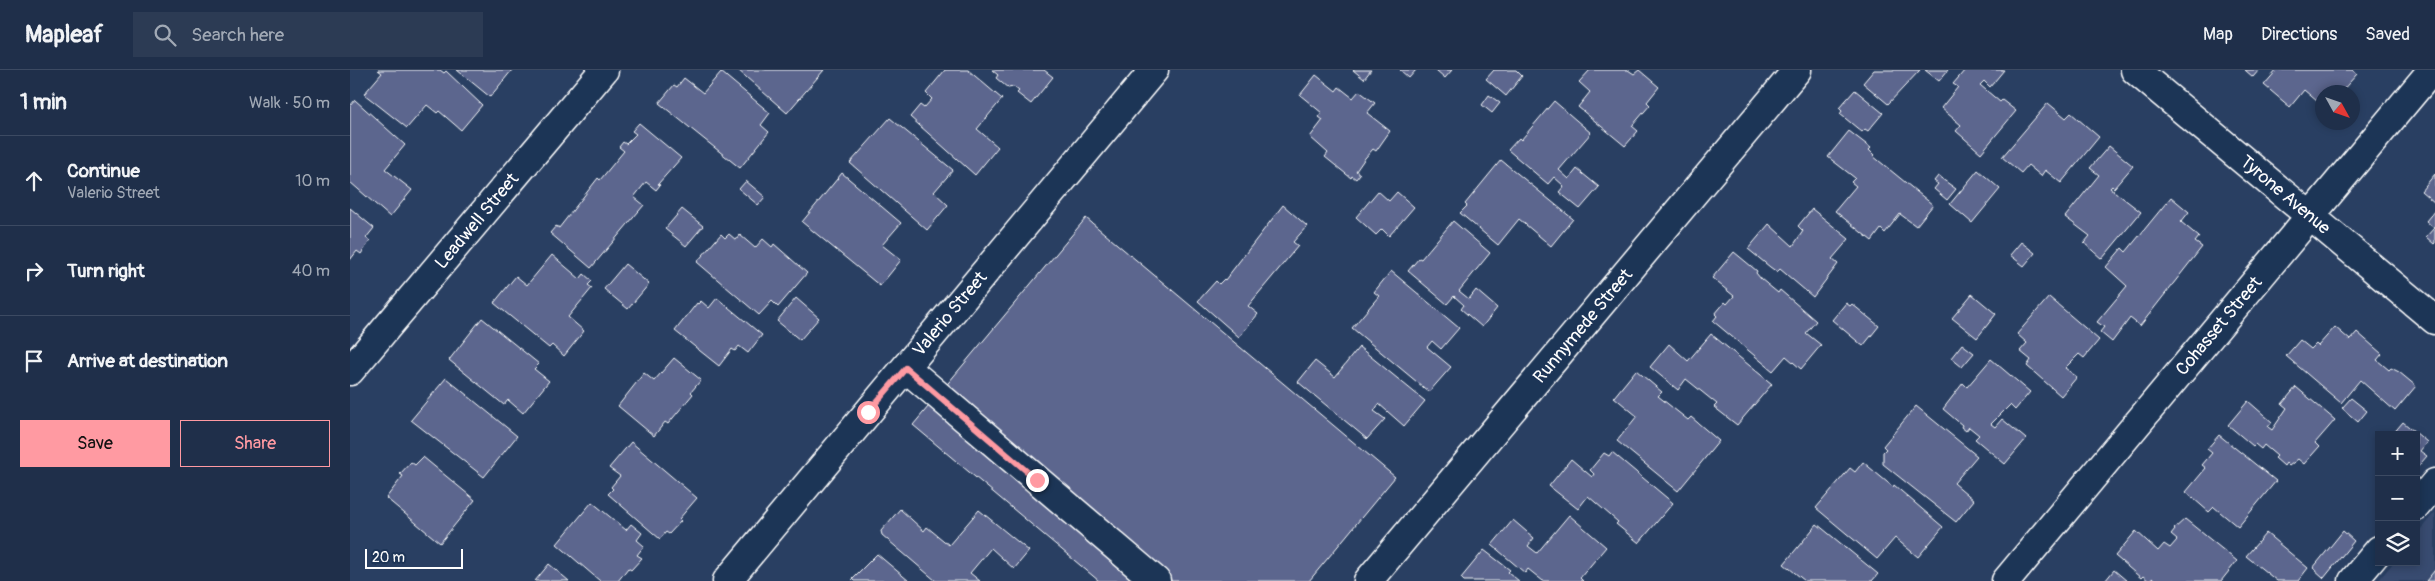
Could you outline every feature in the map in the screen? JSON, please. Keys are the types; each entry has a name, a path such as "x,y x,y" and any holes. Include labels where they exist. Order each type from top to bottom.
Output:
{"street":[{"name":"Leadwell Street","path":"350,371 604,70"},
{"name":"Valerio Street","path":"727,581 1154,70"},
{"name":"Runnymede Street","path":"1368,581 1797,70"},
{"name":"Tyrone Avenue","path":"2136,70 2435,320"},
{"name":"Cohasset Street","path":"2006,581 2432,70"},
{"path":"906,368 1156,581"},
{"path":"2420,501 2435,483"},
{"path":"2353,581 2375,555"}],"shaded area":[{"path":"2435,512 2435,581 2378,581 2391,566 2420,566 2420,530"}],"building":[{"path":"378,70 440,70 444,73 446,71 482,105 461,130 439,111 437,113 427,105 407,128 364,94 382,73"},
{"path":"457,70 512,70 490,97"},
{"path":"738,70 824,70 787,113"},
{"path":"945,70 968,70 1002,99 977,129 998,147 975,175 910,117 920,105 924,108 932,99 926,93"},
{"path":"992,70 1044,70 1053,77 1031,104 1017,93 1019,91 1014,87 1008,88 996,78 998,75"},
{"path":"1353,70 1371,70 1364,79"},
{"path":"1400,70 1416,70 1409,78"},
{"path":"1436,70 1452,70 1445,78"},
{"path":"1494,70 1516,70 1522,76 1506,96 1486,79"},
{"path":"1590,70 1628,70 1634,74 1639,70 1659,87 1647,102 1650,105 1632,126 1638,131 1625,146 1578,107 1590,92 1579,82"},
{"path":"1874,70 1920,70 1888,104 1863,83"},
{"path":"1925,70 1948,70 1939,81"},
{"path":"1965,70 2004,70 1990,87 1984,81 1980,85 2000,102 2002,100 2016,111 1981,153 1956,131 1961,125 1941,108 1958,87 1953,84"},
{"path":"2245,70 2259,70 2253,77"},
{"path":"2277,70 2352,70 2357,74 2347,85 2315,85 2315,99 2304,90 2290,107 2264,85"},
{"path":"721,72 770,113 761,125 769,132 740,168 659,103 674,85 677,87 684,78 703,93"},
{"path":"1316,75 1336,91 1339,87 1353,98 1359,91 1375,103 1367,113 1390,131 1376,151 1373,149 1365,158 1356,171 1360,174 1356,179 1352,176 1351,178 1325,157 1328,153 1310,137 1323,120 1319,117 1322,113 1300,95"},
{"path":"1855,90 1883,113 1868,131 1865,129 1862,132 1840,114 1842,111 1839,108"},
{"path":"1489,95 1500,103 1492,113 1482,105"},
{"path":"355,100 405,145 385,169 412,190 390,217 350,182 350,106"},
{"path":"1554,101 1591,133 1559,170 1569,179 1577,169 1599,187 1580,209 1559,192 1564,186 1554,177 1548,184 1508,150 1519,138 1521,140"},
{"path":"2048,103 2066,118 2071,113 2099,137 2061,183 2045,170 2041,176 2028,165 2021,173 2002,157"},
{"path":"890,118 953,170 934,192 948,205 927,230 850,163"},
{"path":"639,123 681,158 658,184 660,185 656,190 646,182 634,197 644,205 591,268 550,233 556,226 559,228 598,178 600,180 624,151 619,147 623,142 626,144 636,134 632,131"},
{"path":"1849,131 1871,148 1869,150 1873,156 1933,205 1916,226 1900,214 1885,233 1881,229 1872,241 1835,211 1856,186 1851,182 1855,178 1828,157"},
{"path":"2109,146 2133,166 2114,188 2112,186 2110,188 2141,212 2102,259 2084,243 2090,236 2065,217 2099,175 2090,168"},
{"path":"1501,160 1573,219 1551,246 1519,219 1498,245 1460,213 1467,206 1465,204"},
{"path":"1978,170 2000,189 1972,223 1950,204"},
{"path":"842,173 901,223 882,245 901,260 880,286 802,222"},
{"path":"2435,174 2435,203 2421,191"},
{"path":"1938,176 1956,189 1947,200 1934,189 1938,184 1934,181"},
{"path":"746,181 765,197 758,205 739,189"},
{"path":"1378,191 1389,201 1397,192 1414,207 1389,236 1382,229 1376,235 1356,217"},
{"path":"2171,197 2189,212 2181,222 2199,237 2195,242 2202,247 2140,326 2130,318 2112,342 2100,332 2104,327 2097,322 2127,286 2106,267 2122,248 2126,252"},
{"path":"1283,205 1307,226 1293,242 1298,246 1248,306 1258,314 1239,337 1198,301 1216,281 1219,284 1225,280"},
{"path":"350,208 374,228 366,238 370,241 361,254 357,251 350,260"},
{"path":"682,209 703,226 686,246 665,229"},
{"path":"1812,209 1849,239 1832,259 1838,264 1813,297 1780,269 1777,272 1748,249 1769,224 1793,246 1803,231 1798,226"},
{"path":"2435,210 2434,244 2426,237 2434,228 2426,221"},
{"path":"1086,218 1395,477 1309,581 1099,581 913,425"},
{"path":"1453,221 1490,253 1459,291 1469,299 1476,290 1497,308 1482,327 1461,309 1464,305 1454,296 1447,304 1408,271 1419,258 1421,259"},
{"path":"721,234 725,238 729,234 736,240 740,235 755,248 763,239 772,247 774,244 807,273 778,307 772,301 759,315 697,262"},
{"path":"2021,242 2035,253 2024,266 2010,255"},
{"path":"1734,252 1757,271 1756,273 1761,279 1778,293 1780,290 1816,321 1806,333 1821,345 1801,369 1786,356 1773,371 1713,321 1717,316 1715,314 1725,302 1727,304 1734,296 1712,278"},
{"path":"552,255 580,279 584,274 592,281 588,285 592,288 568,317 584,331 564,356 552,345 549,348 494,303 516,276 527,285"},
{"path":"625,264 649,284 628,309 604,289"},
{"path":"1391,271 1459,328 1441,349 1432,341 1427,347 1451,367 1429,392 1352,328 1379,296 1374,292"},
{"path":"1972,294 1996,314 1977,338 1952,318"},
{"path":"2049,297 2099,340 2084,358 2079,354 2065,368 2077,377 2061,396 2027,366 2031,360 2020,351 2027,343 2017,334"},
{"path":"717,298 762,335 748,353 739,346 735,351 732,349 719,366 675,331 697,303 701,301 709,308"},
{"path":"796,298 819,318 800,340 777,321"},
{"path":"1846,303 1850,306 1852,304 1879,326 1863,346 1832,320"},
{"path":"482,318 539,364 534,369 549,381 523,413 508,400 504,405 449,360"},
{"path":"2335,327 2350,340 2357,332 2382,354 2377,360 2389,370 2391,368 2399,372 2416,386 2395,411 2360,380 2341,403 2286,356 2300,340 2311,349 2316,344 2318,346"},
{"path":"1711,334 1772,384 1737,425 1714,407 1717,404 1686,379 1678,390 1650,367 1669,344 1688,361"},
{"path":"1962,344 1974,353 1962,367 1951,358"},
{"path":"1359,347 1425,401 1404,426 1379,404 1374,411 1385,419 1367,439 1298,382 1315,361 1335,377"},
{"path":"674,358 701,380 691,392 693,394 668,424 665,422 654,436 618,406 644,373 654,381"},
{"path":"1991,359 2030,392 2015,410 2010,405 1991,424 1995,427 2002,419 2026,439 2005,464 1975,439 1979,435 1969,427 1966,431 1961,427 1962,425 1943,409 1963,383 1967,387"},
{"path":"1636,370 1662,392 1658,396 1688,420 1691,417 1719,441 1678,491 1617,441 1637,416 1614,397"},
{"path":"446,378 517,436 484,477 411,420"},
{"path":"2296,387 2335,420 2315,443 2319,447 2304,464 2298,459 2289,466 2286,463 2284,466 2275,458 2277,456 2264,445 2261,449 2255,444 2253,446 2228,425 2248,401 2272,422 2268,427 2272,430 2287,408 2282,404"},
{"path":"2351,398 2367,411 2358,422 2342,408"},
{"path":"1916,406 1977,456 1954,483 1974,500 1956,522 1883,464 1883,452 1886,449 1883,446"},
{"path":"2403,422 2414,431 2395,431"},
{"path":"2219,435 2276,481 2238,527 2214,507 2209,512 2186,492 2206,468 2202,465 2212,453 2207,449"},
{"path":"2420,436 2427,442 2420,451"},
{"path":"631,442 697,498 679,519 681,521 669,534 666,532 660,539 608,494 620,476 609,468"},
{"path":"2420,451 2427,456 2420,464"},
{"path":"1612,452 1673,503 1639,543 1616,524 1618,522 1588,496 1578,509 1549,486 1571,459 1592,477 1594,474 1590,470 1604,453 1609,456"},
{"path":"423,457 475,500 440,543 386,498 403,476 400,474 411,462 415,465"},
{"path":"1863,462 1893,487 1894,485 1943,527 1918,557 1895,538 1877,559 1816,508 1850,468 1855,472"},
{"path":"592,502 626,530 631,524 642,533 637,540 644,546 637,555 642,558 631,570 628,568 618,581 600,581 557,544"},
{"path":"900,509 924,531 927,527 949,545 979,510 1029,551 1014,569 991,548 970,573 980,581 936,581 882,535 881,531"},
{"path":"1569,515 1606,547 1580,578 1583,581 1543,581 1528,569 1525,573 1492,545 1513,520 1534,538 1528,546 1537,553"},
{"path":"2185,519 2237,561 2221,581 2155,581 2153,578 2149,581 2143,576 2141,578 2115,556 2136,531 2158,551 2164,544 2170,548 2177,540 2171,535 2174,529"},
{"path":"1817,524 1878,574 1872,581 1805,581 1784,564"},
{"path":"2343,531 2354,541 2324,578 2313,568"},
{"path":"2266,533 2308,568 2298,581 2277,581 2246,556"},
{"path":"1484,550 1510,570 1508,572 1519,581 1464,581 1461,578"},
{"path":"877,554 909,581 854,581 852,579"},
{"path":"549,564 569,581 535,581"},
{"path":"2114,570 2127,581 2105,581"},
{"path":"2435,570 2435,581 2426,581"}],"route":[{"path":"868,412 906,368 1037,480"}]}
